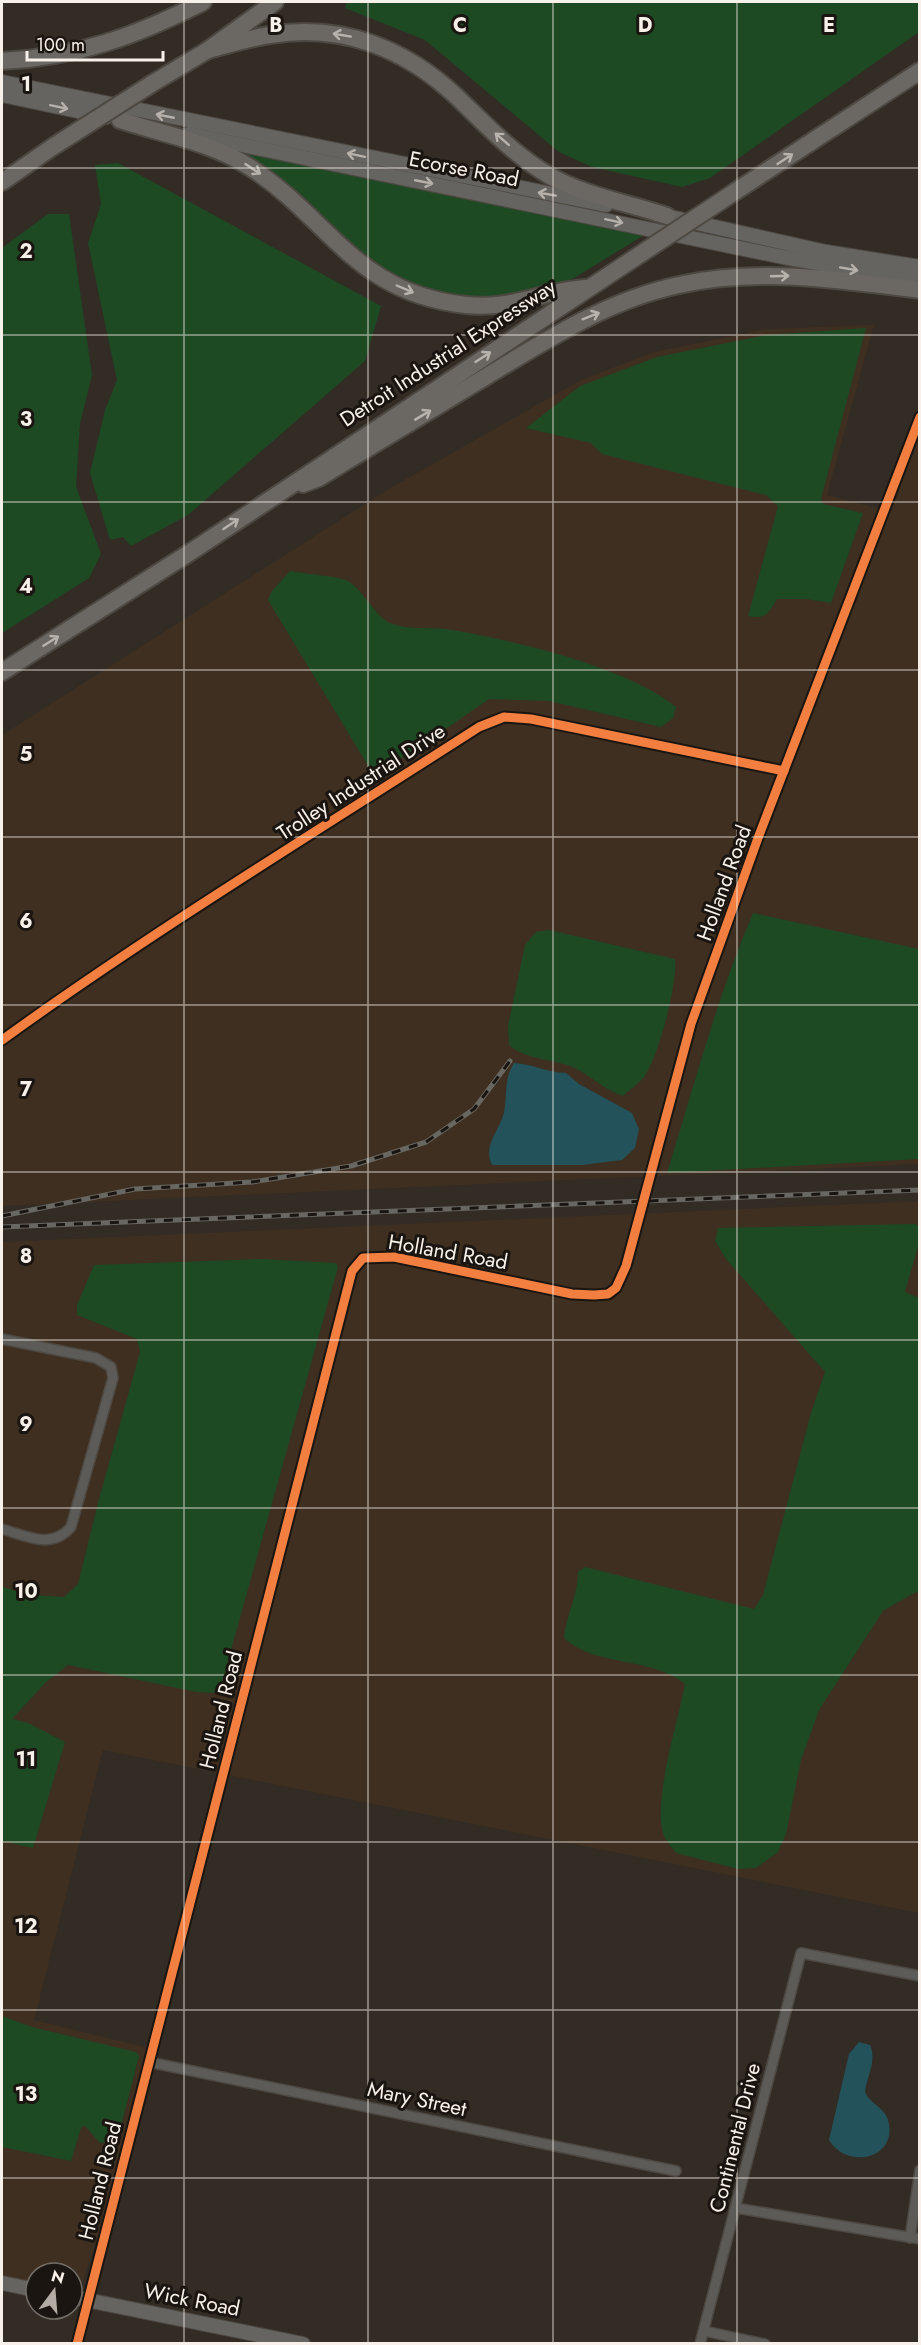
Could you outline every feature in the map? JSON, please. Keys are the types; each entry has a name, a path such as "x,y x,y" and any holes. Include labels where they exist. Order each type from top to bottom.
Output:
{"highway":[{"path":"2,61 38,59 87,50 127,37 203,2"},
{"path":"2,182 54,146 207,50 275,2"},
{"path":"207,50 268,35 297,32 325,32 356,38 386,48 434,75 499,137 551,177 581,190 667,216"},
{"name":"Detroit Industrial Expressway","path":"2,672 186,555 276,493 920,71"},
{"path":"120,120 223,152 246,165 269,180 365,268 412,293 467,305 499,306 526,302 565,289 588,288"},
{"path":"276,493 319,478 578,321 668,288 733,278 795,275 920,290"}],"main road":[{"name":"Ecorse Road","path":"2,82 506,186 667,216 826,252 920,267"},
{"name":"Ecorse Road","path":"2,95 783,257 920,281"},
{"path":"2,2283 24,2288"},
{"name":"Wick Road","path":"84,2299 303,2343"}],"street":[{"name":"Holland Road","path":"77,2343 352,1271 363,1258 394,1257 572,1294 608,1294 616,1288 626,1266 691,1024 784,771 920,417"},
{"name":"Trolley Industrial Drive","path":"2,1040 51,1005 243,880 479,727 496,719 531,719 784,771"},
{"path":"2,1339 96,1358 111,1367 113,1378 71,1527 62,1538 45,1541 2,1529"},
{"name":"Continental Drive","path":"702,2343 801,1953 920,1976"},
{"name":"Mary Street","path":"149,2062 676,2171"},
{"path":"736,2208 915,2238 920,2170"},
{"path":"704,2331 765,2343"}],"shaded area":[{"path":"874,325 827,495 891,512 919,436 919,1164 2,1206 2,735 392,487 581,380 654,352 767,329"},
{"path":"919,1201 919,1913 103,1750 34,2020 149,2048 113,2187 84,2279 84,2261 24,2261 24,2281 2,2276 2,1242"}],"green space":[{"path":"347,2 919,2 919,32 710,178 682,187 592,167 559,152 425,40 345,8"},
{"path":"242,151 649,232 574,278 553,287 513,297 462,298 411,285 374,266 241,154"},
{"path":"118,163 381,306 365,361 188,515 131,546 123,537 110,540 90,473 105,410 117,380 88,243 101,204 95,165"},
{"path":"48,214 69,214 92,375 80,424 76,487 101,554 89,578 2,633 2,248"},
{"path":"866,328 821,499 823,504 863,513 831,603 806,599 777,599 763,616 748,616 778,506 766,495 602,454 591,443 526,428 580,386 657,357 766,335"},
{"path":"290,571 348,581 390,623 413,628 445,629 479,635 538,649 600,668 654,692 676,707 673,718 661,727 549,701 489,699 414,751 373,774 268,600 272,591"},
{"path":"753,913 919,949 919,1159 667,1173 717,1009"},
{"path":"549,930 675,959 670,1002 655,1054 644,1077 623,1096 609,1090 577,1069 530,1056 509,1045 508,1026 525,945 536,932"},
{"path":"915,1224 919,1226 919,1243 905,1292 920,1298 919,1593 916,1592 883,1611 819,1710 801,1760 786,1834 778,1852 756,1868 738,1869 676,1853 665,1838 661,1824 661,1806 667,1762 685,1684 656,1669 592,1654 564,1638 578,1572 585,1567 754,1609 763,1595 811,1413 825,1372 726,1259 715,1241 718,1228"},
{"path":"262,1259 336,1263 338,1267 219,1693 196,1692 68,1665 45,1683 12,1719 28,1723 65,1742 33,1848 2,1841 2,1587 31,1595 64,1597 78,1584 140,1352 137,1339 77,1315 77,1305 94,1265"},
{"path":"2,2016 32,2027 136,2052 139,2056 121,2126 110,2142 100,2143 84,2125 81,2128 71,2161 2,2147"}],"water":[{"path":"514,1063 566,1073 579,1084 632,1113 639,1129 635,1148 622,1160 582,1165 492,1165 489,1158 490,1144 502,1119 507,1081"},
{"path":"859,2042 870,2045 872,2051 872,2063 865,2092 886,2116 889,2133 886,2144 879,2151 870,2156 859,2157 837,2150 829,2140 849,2054"}],"railway":[{"path":"2,1216 135,1189 252,1182 351,1166 426,1142 474,1109 510,1061"},
{"path":"2,1227 920,1190"}],"cycle path":[{"path":"77,2344 352,1271 363,1258 394,1257 572,1294 608,1294 616,1288 626,1266 691,1024 758,838 920,417"},
{"path":"2,1040 119,959 238,881 479,727 504,717 531,719 784,771"}]}
